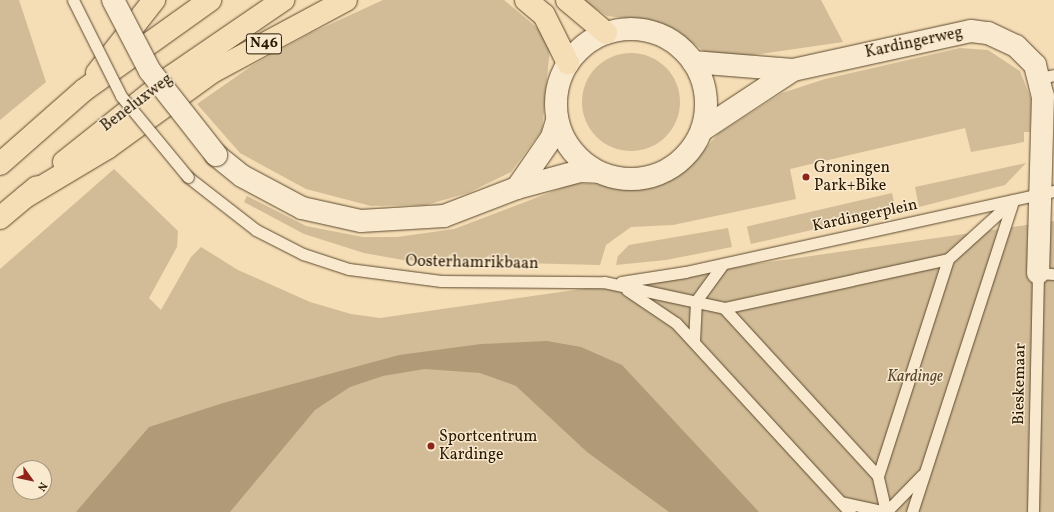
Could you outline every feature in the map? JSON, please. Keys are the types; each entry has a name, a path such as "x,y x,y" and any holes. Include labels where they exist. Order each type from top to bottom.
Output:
{"highway":[{"path":"84,90 154,0"},
{"path":"0,164 84,90 210,0"},
{"name":"Beneluxweg","path":"0,218 96,134 282,0"},
{"name":"N46","path":"25,197 107,148 212,72 346,0"},
{"path":"526,0 544,15 568,63"},
{"path":"567,0 606,33"}],"street":[{"path":"113,0 150,71 216,155 242,176 302,208 361,221 444,216 517,188 580,171 597,172 632,180 661,173 682,160 702,130 706,95 693,62 682,49 655,33 638,29 606,33 584,44 568,63 559,81 557,121 552,137 517,188"},
{"name":"Kardingerweg","path":"693,62 793,70 971,32 988,33 1016,46 1047,76 1045,113 1048,193 1046,273"},
{"name":"Kardingerweg","path":"702,130 793,70"},
{"path":"557,121 571,151 597,172"}],"lane":[{"name":"Oosterhamrikbaan","path":"73,0 121,96 188,178 256,230 303,254 349,269 441,281 612,283"},
{"name":"Kardingerplein","path":"612,283 723,264 1048,193"},
{"path":"612,283 724,308 948,259 1013,200"},
{"path":"912,512 1013,200"},
{"path":"878,476 948,259"},
{"path":"694,341 696,301 723,264"},
{"name":"Bieskemaar","path":"1033,512 1046,273"},
{"path":"612,283 656,307 694,341 850,512"},
{"path":"724,308 878,476 886,512 924,474"},
{"path":"841,502 886,512"}],"green space":[{"path":"0,0 19,0 46,82 0,120"},
{"path":"383,0 504,0 542,32 550,48 542,130 511,172 468,193 426,205 371,206 306,189 240,153 197,104 253,65 311,33"},
{"path":"583,0 821,0 843,42 740,57 705,52 675,30 648,21 607,16"},
{"path":"960,48 988,50 1020,71 1031,99 1030,132 1024,132 1024,142 971,152 965,128 790,169 796,199 673,225 631,227 606,245 600,265 403,260 364,253 304,234 244,202 247,196 306,226 363,237 397,237 454,229 575,183 642,187 692,164 718,134 782,93 825,79"},
{"path":"631,53 650,57 666,67 676,83 680,102 676,121 666,137 650,147 631,151 612,147 596,137 586,121 582,102 586,83 596,67 612,57"},
{"path":"1026,163 1005,185 919,207 915,187"},
{"name":"Kardinge","path":"114,169 178,231 177,247 149,298 161,310 191,257 201,247 238,270 310,302 351,314 380,318 1054,221 1054,512 0,512 0,269"},
{"path":"892,193 896,211 751,244 747,227"},
{"path":"728,228 732,247 666,260 616,265 618,256 629,245"}],"shaded area":[{"path":"547,341 581,347 622,365 759,512 669,512 587,452 516,386 480,373 425,369 383,376 350,387 315,410 230,512 76,512 149,427 223,403 399,355 481,344"}],"place":[{"name":"Groningen Park+Bike","path":"806,177"},
{"name":"Sportcentrum Kardinge","path":"431,446"}]}
